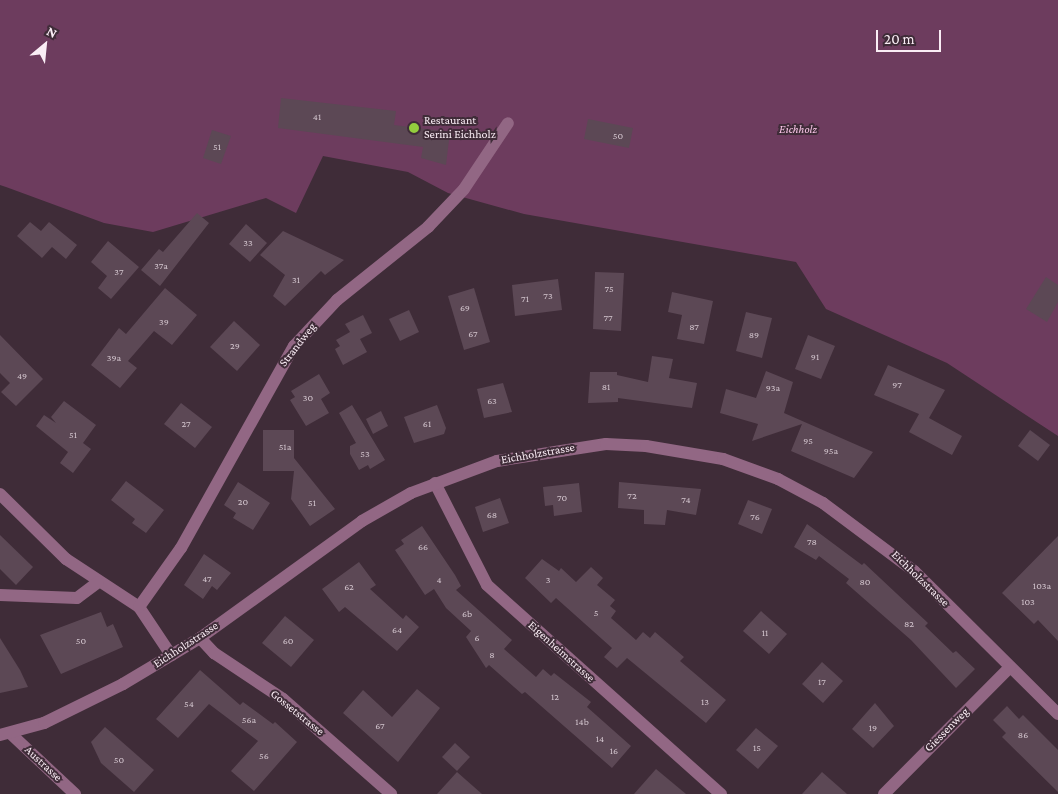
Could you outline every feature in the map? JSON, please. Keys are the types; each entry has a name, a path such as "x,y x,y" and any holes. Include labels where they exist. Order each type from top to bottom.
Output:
{"street":[{"name":"Strandweg","path":"138,608 180,548 294,346 337,300 428,226 464,189 508,123"},
{"name":"Eichholzstrasse","path":"6,734 75,710 171,655 200,638 362,521 435,483 497,461 606,444 646,446 723,459 795,488 862,528 914,572 1058,714"},
{"name":"Eigenheimstrasse","path":"435,483 487,585 721,794"},
{"path":"0,494 48,544 98,582 138,608 171,655"},
{"path":"0,595 77,598 98,582"},
{"name":"Gossetstrasse","path":"200,638 214,653 283,699 391,794"},
{"name":"Giessenweg","path":"884,794 1010,667"},
{"name":"Austrasse","path":"6,734 75,794"}],"green space":[{"name":"Eichholz","path":"0,0 1058,0 1058,436 947,363 826,309 796,262 524,214 448,193 408,172 323,156 296,213 266,198 153,232 104,223 0,185"}],"building":[{"path":"281,98 396,111 394,125 450,132 446,165 421,158 423,147 278,128"},
{"path":"588,119 633,128 629,148 584,139"},
{"path":"212,130 231,136 221,164 203,158"},
{"path":"197,213 209,223 160,286 141,270 159,249 163,252"},
{"path":"30,222 41,231 49,222 77,245 66,259 52,247 42,258 17,236"},
{"path":"246,224 267,243 250,262 229,244"},
{"path":"283,231 344,260 325,275 321,271 285,306 273,296 285,275 260,255"},
{"path":"108,241 139,267 111,299 98,288 107,276 91,262"},
{"path":"595,272 624,273 621,331 593,329"},
{"path":"1046,277 1058,285 1058,302 1047,322 1026,309"},
{"path":"558,279 562,310 515,316 512,285"},
{"path":"165,288 197,315 172,345 154,331 128,361 137,368 120,388 91,365 119,328 126,334"},
{"path":"474,288 490,342 464,350 448,296"},
{"path":"672,292 713,301 704,344 677,339 682,315 668,312"},
{"path":"409,310 419,332 400,341 389,319"},
{"path":"746,312 772,318 762,358 736,351"},
{"path":"363,315 372,333 360,339 367,352 343,365 335,349 340,346 336,340 350,332 345,324"},
{"path":"234,321 260,345 237,371 210,347"},
{"path":"0,335 43,379 16,406 1,392 10,383 0,373"},
{"path":"808,335 835,346 821,379 795,369"},
{"path":"652,356 673,359 669,378 697,383 692,408 618,398 618,402 588,403 590,372 617,372 617,375 648,382"},
{"path":"888,365 945,390 929,418 962,436 952,455 909,432 919,414 874,395"},
{"path":"766,371 793,382 784,413 873,452 854,478 791,451 802,424 752,441 758,424 720,413 726,389 756,398"},
{"path":"319,374 330,393 321,399 329,413 306,426 290,400 295,397 291,391"},
{"path":"503,383 512,412 484,418 477,389"},
{"path":"64,401 96,425 83,443 91,449 73,473 60,463 68,452 36,426 44,415 56,423 51,417"},
{"path":"181,403 212,427 195,448 164,424"},
{"path":"352,405 385,460 370,469 368,465 359,470 350,454 350,446 356,443 339,413"},
{"path":"437,405 446,428 444,434 414,443 404,417"},
{"path":"381,411 388,426 373,434 366,419"},
{"path":"263,430 294,430 294,458 335,509 310,526 291,499 294,471 263,471"},
{"path":"1030,430 1050,445 1038,461 1018,446"},
{"path":"126,481 164,510 146,533 132,523 135,519 111,500"},
{"path":"238,482 270,503 253,530 233,518 236,513 224,505"},
{"path":"619,482 701,489 696,515 667,510 665,525 644,524 644,510 618,508"},
{"path":"579,483 582,512 554,516 553,505 545,506 543,487"},
{"path":"500,498 509,523 483,532 475,507"},
{"path":"748,500 772,509 762,534 738,524"},
{"path":"807,524 862,565 864,563 928,623 925,626 953,653 956,651 975,669 956,688 911,640 846,583 849,579 819,556 816,560 794,547"},
{"path":"422,526 461,586 456,590 512,640 504,649 536,677 543,669 551,676 554,673 591,702 587,707 631,746 612,768 525,692 522,694 489,665 486,668 466,637 471,631 446,608 434,589 425,595 395,550 404,544 401,540"},
{"path":"0,535 33,567 16,585 0,569"},
{"path":"1058,536 1058,641 1038,620 1034,624 1002,593"},
{"path":"204,554 231,573 217,590 212,586 203,599 184,585"},
{"path":"542,559 559,571 561,568 576,582 591,567 603,578 597,585 615,600 610,606 616,611 611,618 636,640 643,632 650,638 655,632 684,657 680,661 726,700 706,723 627,658 617,668 604,657 612,648 556,598 551,603 525,578"},
{"path":"359,562 376,585 370,589 403,619 406,615 419,627 397,651 345,607 339,612 322,589"},
{"path":"761,611 787,634 769,654 743,631"},
{"path":"101,612 107,627 113,624 123,647 61,674 40,635"},
{"path":"285,616 314,640 291,667 262,643"},
{"path":"0,638 20,670 28,687 0,693"},
{"path":"822,662 843,681 823,703 802,684"},
{"path":"200,670 240,705 243,702 273,724 275,722 297,742 254,791 231,771 258,741 209,704 178,738 156,719"},
{"path":"417,689 440,708 398,762 343,713 363,690 392,717"},
{"path":"875,703 894,726 873,748 852,729"},
{"path":"1007,706 1019,719 1023,715 1058,750 1058,792 1002,737 1006,733 993,720"},
{"path":"105,727 154,770 134,792 101,763 91,742"},
{"path":"756,728 778,746 758,769 736,750"},
{"path":"455,743 470,757 457,771 442,757"},
{"path":"656,769 686,794 634,794"},
{"path":"457,772 482,794 437,794"},
{"path":"822,772 847,794 802,794"}],"place":[{"name":"Restaurant Serini Eichholz","path":"414,128"}]}
